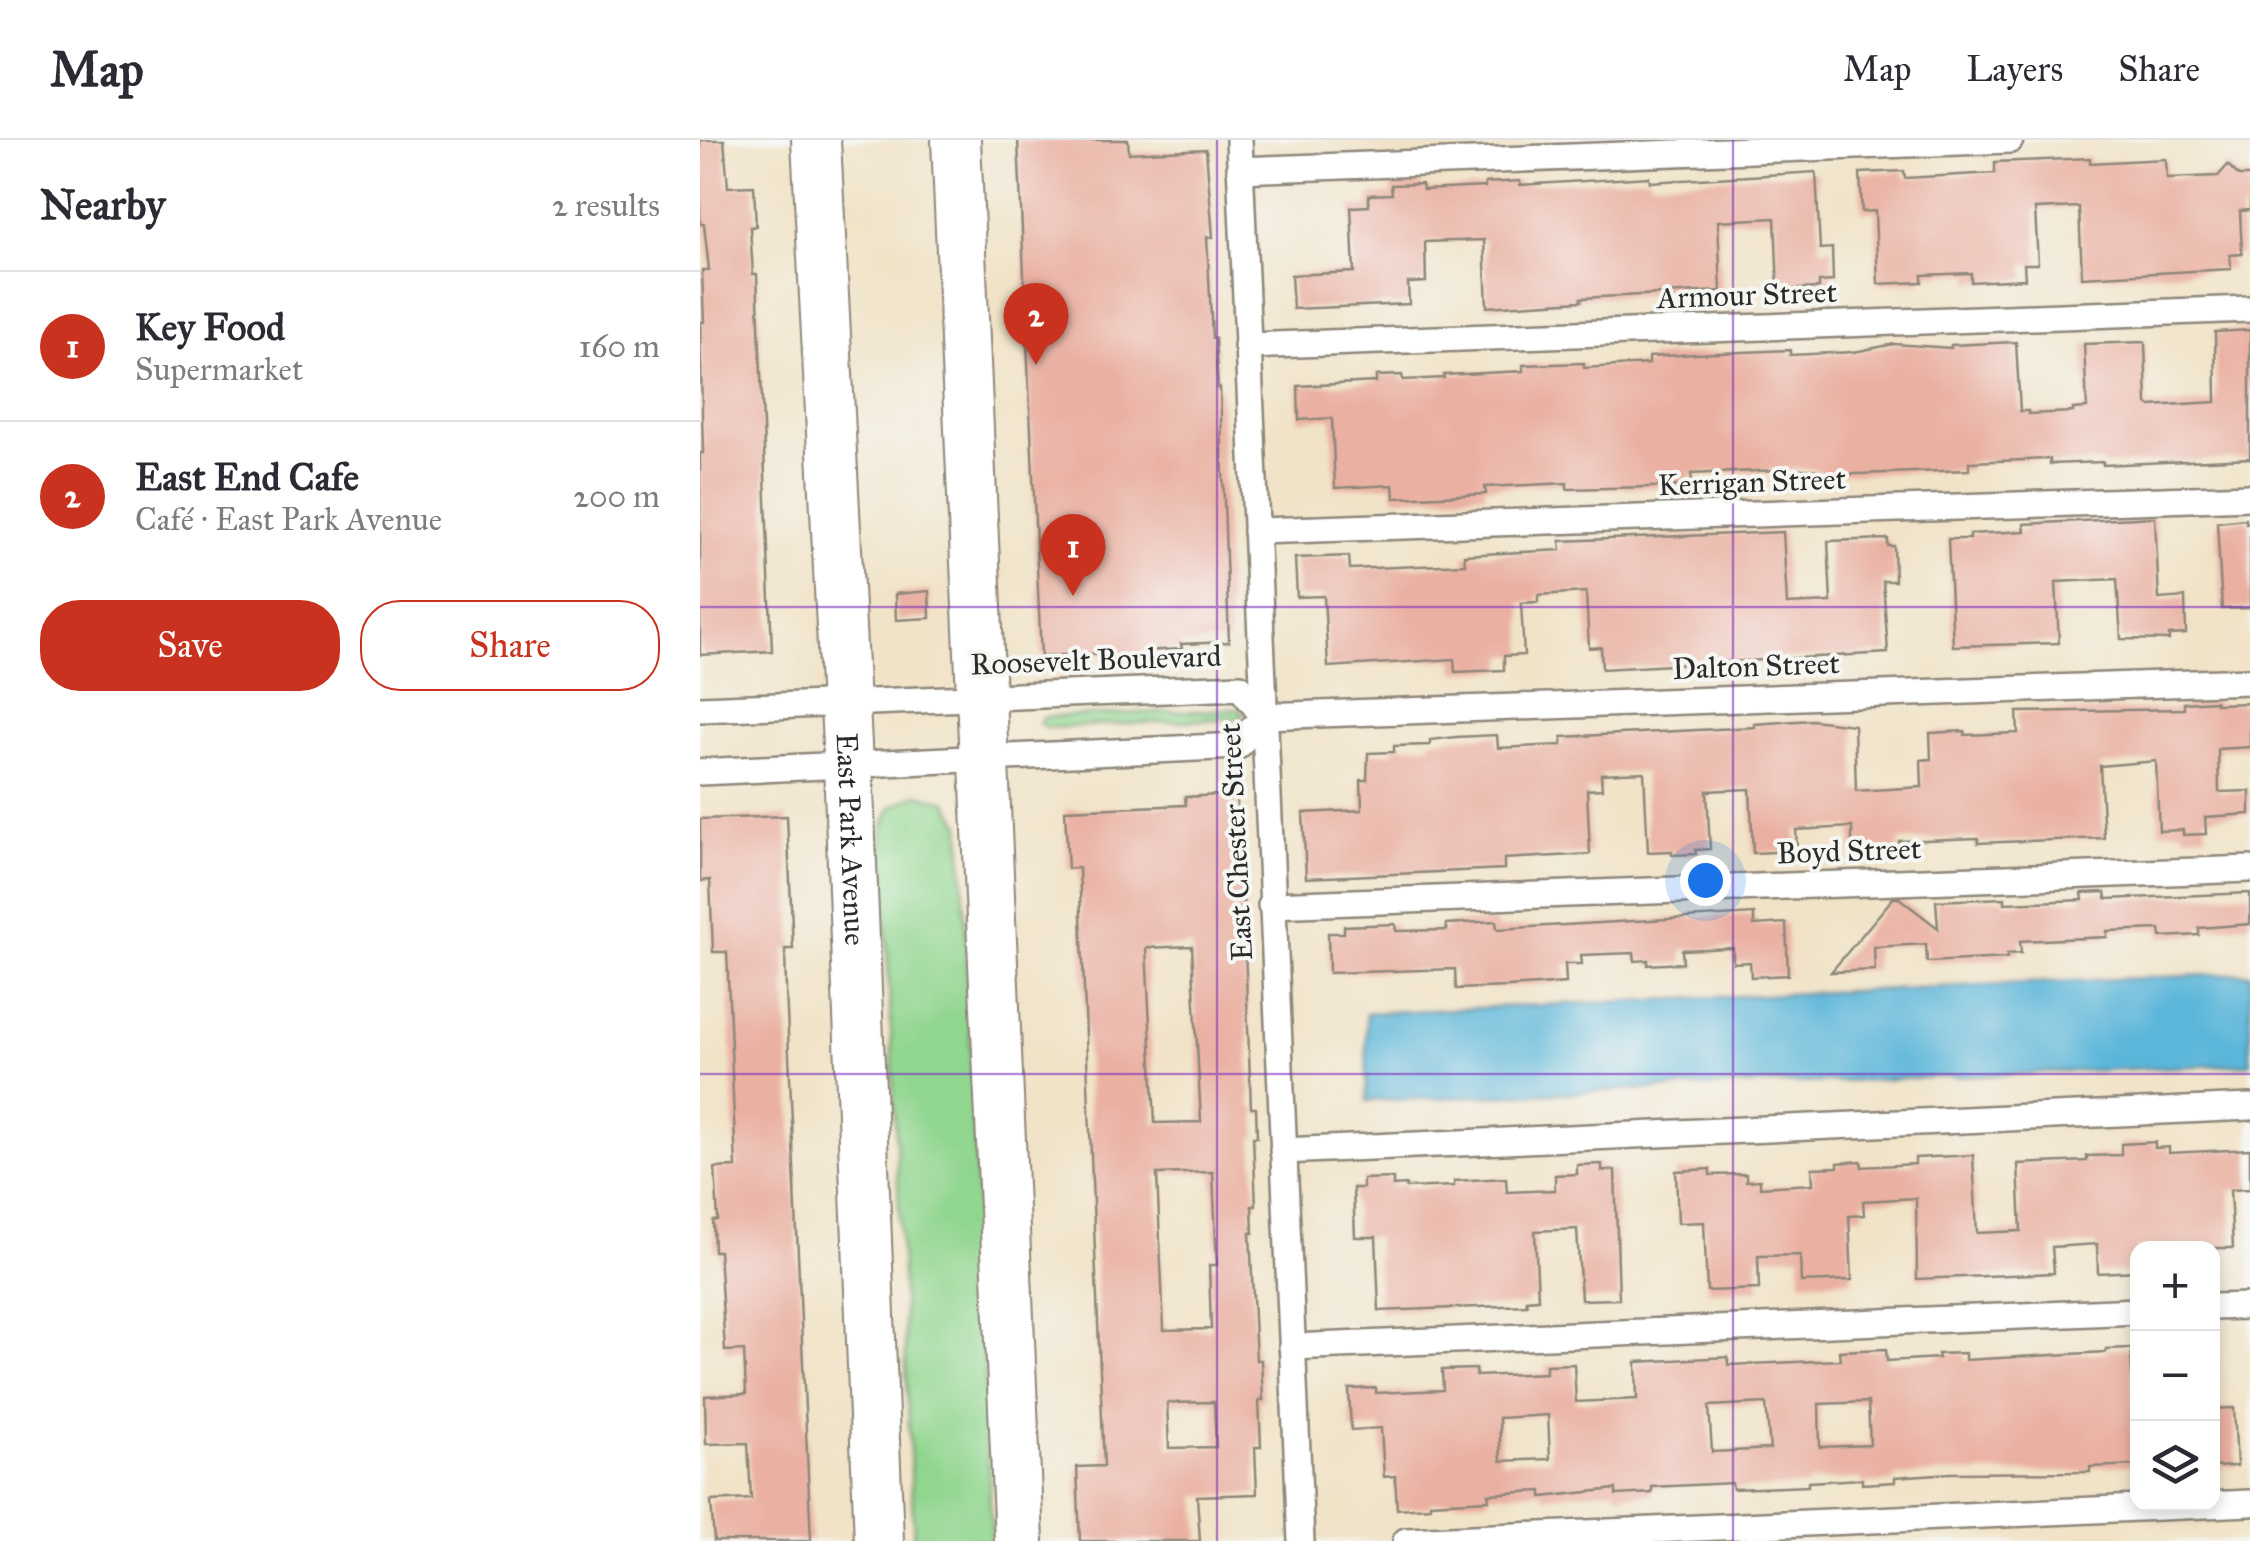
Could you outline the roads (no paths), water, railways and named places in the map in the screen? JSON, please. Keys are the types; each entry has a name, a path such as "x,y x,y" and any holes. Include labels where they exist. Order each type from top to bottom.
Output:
{"highway":[{"name":"East Park Avenue","path":"816,140 848,764 879,1541"},
{"path":"956,140 1020,1541"}],"street":[{"name":"East Chester Street","path":"1239,140 1300,1541"},
{"path":"1240,170 2010,140"},
{"name":"Armour Street","path":"1247,346 2250,309"},
{"name":"Kerrigan Street","path":"1256,531 2250,498"},
{"name":"Dalton Street","path":"1264,716 2250,682"},
{"name":"Roosevelt Boulevard","path":"700,708 1240,688 1264,716"},
{"path":"700,772 1238,746 1264,716"},
{"name":"Boyd Street","path":"1272,905 2250,869"},
{"path":"1283,1150 2250,1107"},
{"path":"2220,1307 2250,1306"},
{"path":"1292,1346 2130,1310"},
{"path":"1406,1541 2250,1503"}],"water":[{"path":"2250,973 2250,1064 1367,1101 1366,1013"}],"place":[{"name":"East End Cafe","path":"1036,365"},
{"name":"Key Food","path":"1073,596"}]}
